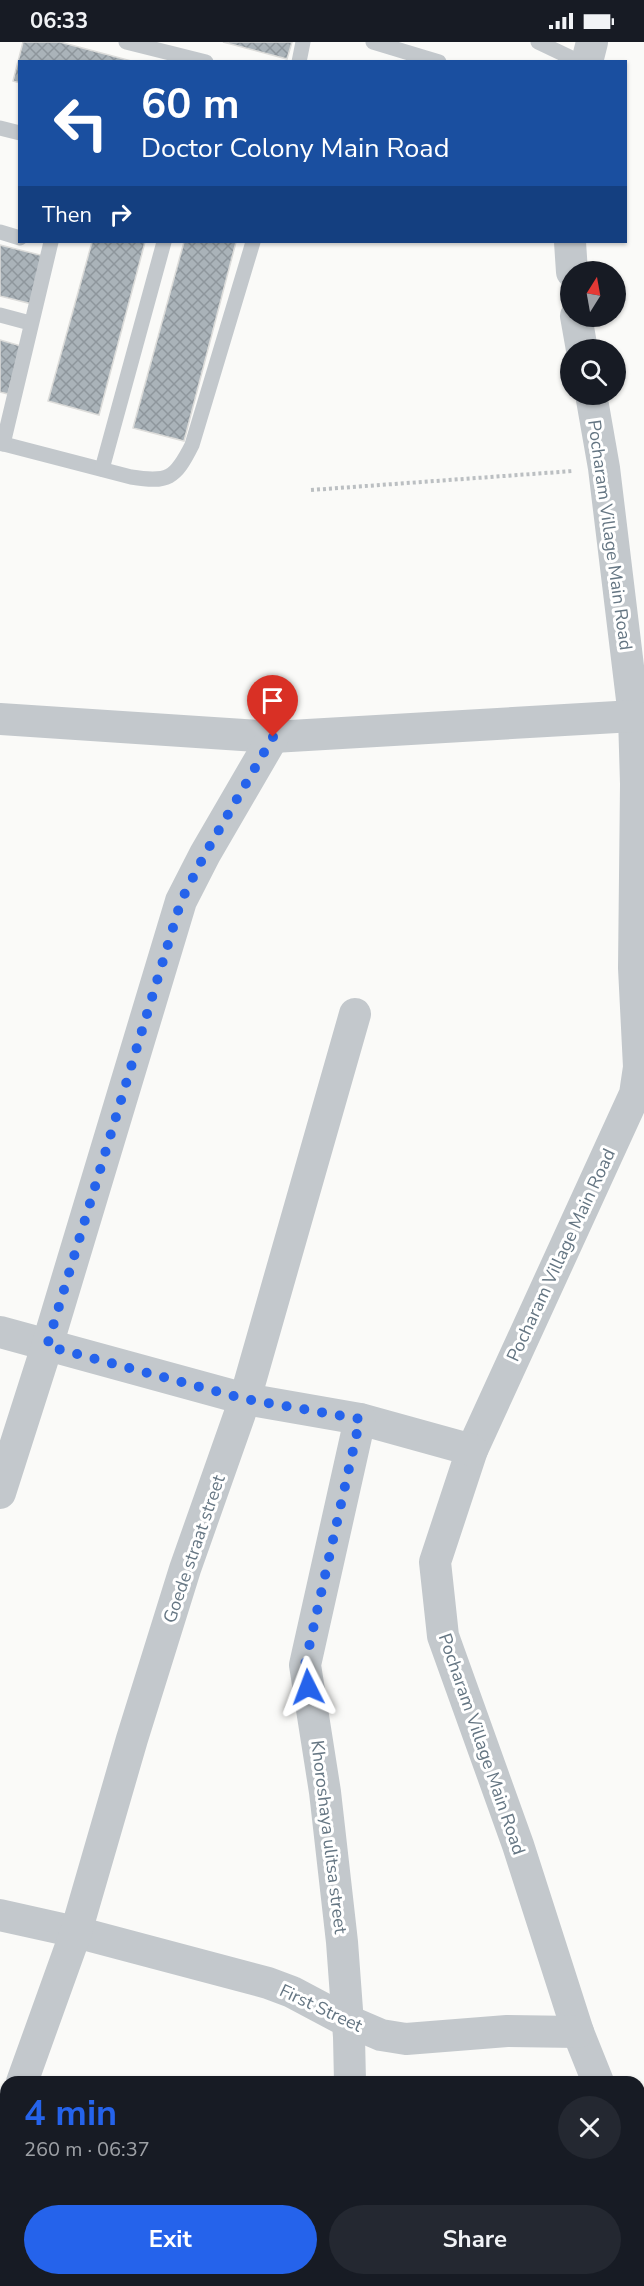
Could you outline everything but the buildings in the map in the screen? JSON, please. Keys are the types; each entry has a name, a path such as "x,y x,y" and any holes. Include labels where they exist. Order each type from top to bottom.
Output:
{"street":[{"path":"588,60 592,42"},
{"path":"570,243 571,261"},
{"name":"Pocharam Village Main Road","path":"593,405 604,468 640,784 639,1096 472,1450 435,1562 443,1636 518,1845 578,2032 596,2076"},
{"path":"0,719 273,737 634,716"},
{"path":"0,1492 47,1346 181,901 205,854 273,737"},
{"name":"Goede straat street","path":"24,2076 76,1932 132,1739 185,1569 245,1399 355,1014"},
{"path":"0,1332 245,1399 360,1419 472,1450"},
{"name":"Khoroshaya ulitsa street","path":"350,2076 349,2037 338,1907 325,1792 305,1665 360,1419"},
{"name":"First Street","path":"0,1915 76,1932 268,1983 301,1996 381,2035 406,2038 507,2031 578,2032"}],"lane":[{"path":"126,42 198,60"},
{"path":"299,60 303,42"},
{"path":"373,42 432,60"},
{"path":"538,42 576,60"},
{"path":"0,128 18,132"},
{"path":"0,232 18,237"},
{"path":"45,243 30,323 1,443 152,480 174,475 184,462 192,445 253,243"},
{"path":"102,469 164,243"},
{"path":"0,315 30,323"}],"path":[{"path":"311,490 604,468"}],"route":[{"path":"273,737 205,854 181,901 47,1346 245,1399 360,1419 305,1665 308,1687"}]}
